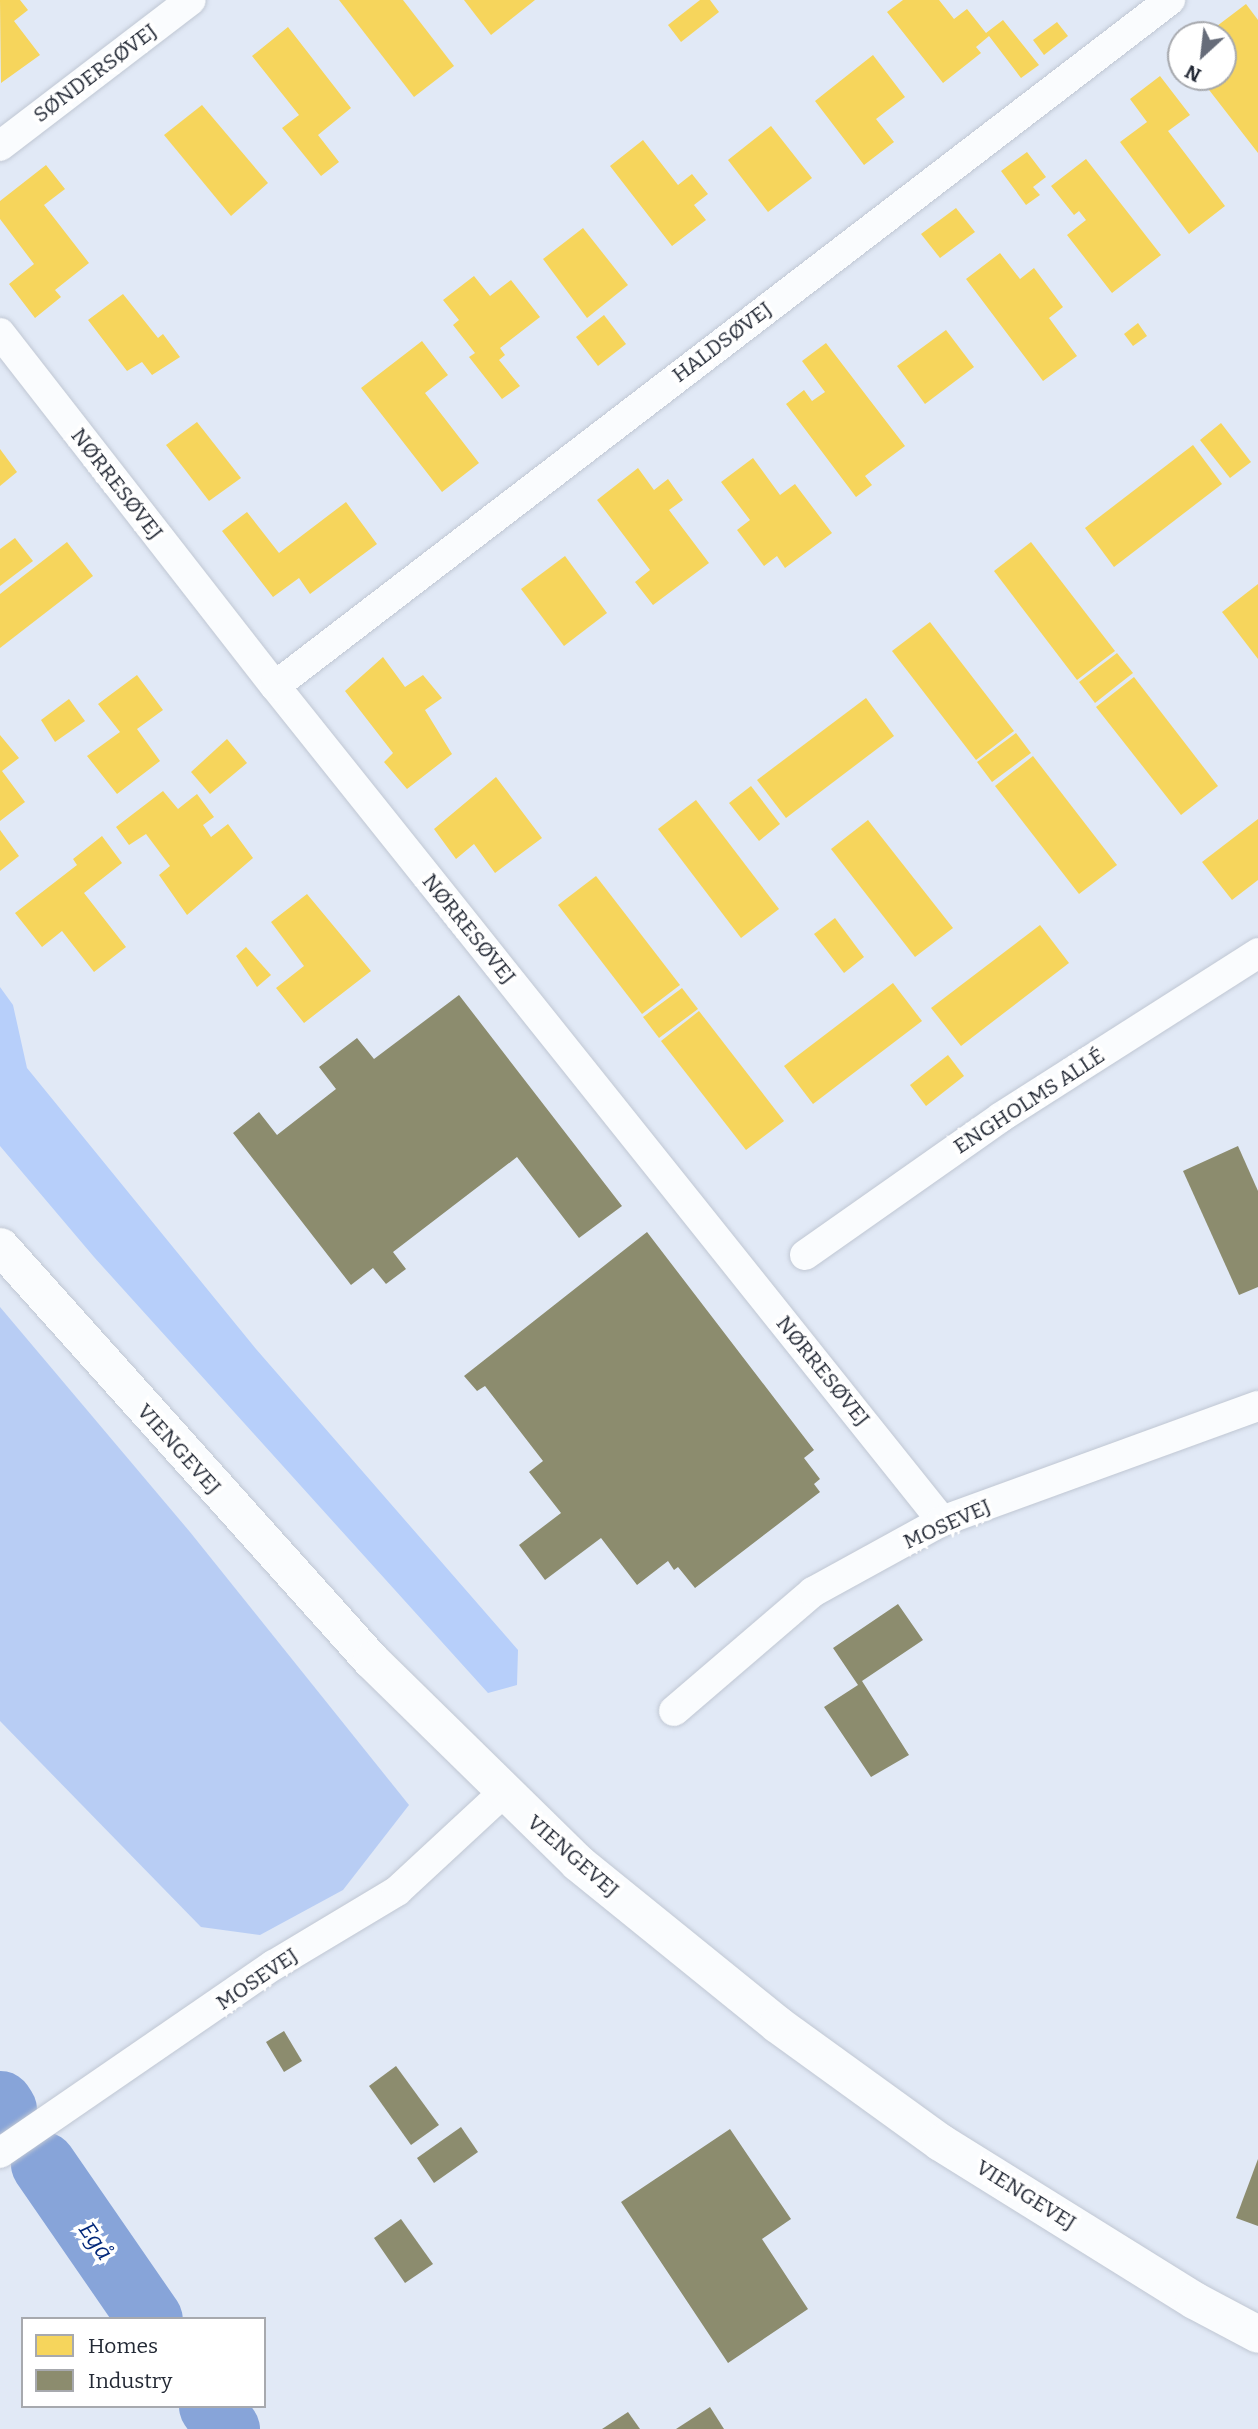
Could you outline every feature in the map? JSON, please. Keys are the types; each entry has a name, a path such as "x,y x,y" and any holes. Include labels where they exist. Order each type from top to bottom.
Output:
{"street":[{"name":"SØNDERSØVEJ","path":"0,146 191,0"},
{"name":"HALDSØVEJ","path":"275,686 1170,0"},
{"name":"NØRRESØVEJ","path":"0,333 275,686 942,1521"},
{"name":"ENGHOLMS ALLÉ","path":"805,1255 1001,1117 1258,953"},
{"name":"VIENGEVEJ","path":"0,1246 352,1640 503,1793 577,1862 777,2024 940,2142 1194,2300 1258,2334"},
{"name":"MOSEVEJ","path":"674,1711 813,1592 942,1521 1258,1406"},
{"name":"MOSEVEJ","path":"0,2152 274,1965 397,1891 503,1793"}],"shaded area":[{"path":"0,987 13,1005 27,1068 256,1349 518,1650 517,1685 488,1693 94,1257 0,1146"},
{"path":"0,1307 190,1532 409,1805 343,1890 260,1935 201,1927 0,1721"}],"building: Homes":[{"path":"0,0 20,0 28,10 14,21 40,55 1,83"},
{"path":"339,0 403,0 454,66 414,97"},
{"path":"464,0 535,0 491,35"},
{"path":"700,0 710,0 719,12 681,42 668,25"},
{"path":"903,0 939,0 954,19 967,9 986,33 1003,20 1039,65 1021,78 989,36 976,47 981,53 943,83 887,12"},
{"path":"1246,4 1258,20 1258,153 1210,91 1237,91 1237,21 1224,21"},
{"path":"1057,22 1068,36 1044,55 1033,40"},
{"path":"288,27 351,108 318,135 339,162 321,176 282,128 299,115 252,56"},
{"path":"873,55 905,97 876,119 894,142 864,165 815,101"},
{"path":"1160,76 1167,85 1167,91 1172,91 1190,115 1168,131 1225,206 1189,234 1120,142 1147,122 1130,99"},
{"path":"202,105 268,183 231,216 164,135"},
{"path":"771,126 812,178 768,212 728,160"},
{"path":"643,140 678,185 692,174 708,194 694,205 706,220 672,246 610,166"},
{"path":"1027,152 1046,177 1033,187 1040,195 1026,205 1001,171"},
{"path":"1086,159 1161,255 1112,293 1067,235 1086,220 1079,211 1074,215 1051,186"},
{"path":"46,165 65,189 44,205 89,263 55,290 61,297 35,318 9,284 34,264 0,219 0,201"},
{"path":"956,208 975,232 940,258 921,234"},
{"path":"583,228 628,285 587,318 543,259"},
{"path":"1000,253 1020,279 1034,268 1063,307 1049,318 1077,356 1043,381 966,279"},
{"path":"474,276 490,296 511,280 540,317 500,348 505,355 499,360 520,386 502,399 469,357 475,353 453,325 459,320 443,300"},
{"path":"123,294 158,338 163,334 180,357 152,375 142,362 127,371 88,320"},
{"path":"604,315 626,344 598,366 576,337"},
{"path":"1138,323 1147,336 1133,346 1124,334"},
{"path":"946,330 974,367 925,404 897,366"},
{"path":"422,341 448,375 425,393 479,463 442,492 361,388"},
{"path":"826,343 905,446 865,476 872,485 856,497 786,404 804,390 812,401 825,392 802,361"},
{"path":"197,422 241,478 209,501 166,445"},
{"path":"1221,423 1251,462 1230,478 1200,440"},
{"path":"1193,445 1222,484 1114,567 1085,528"},
{"path":"0,449 17,472 0,486"},
{"path":"753,458 780,495 795,484 832,533 785,568 777,556 764,566 737,530 750,520 721,482"},
{"path":"638,468 654,490 668,479 683,500 669,510 709,563 653,605 635,582 650,570 597,500"},
{"path":"346,502 377,544 310,594 299,578 273,597 222,531 247,512 279,553"},
{"path":"15,538 33,561 0,586 0,549"},
{"path":"67,542 93,576 0,648 0,594"},
{"path":"1031,542 1115,651 1077,680 994,571"},
{"path":"565,556 607,613 564,646 521,589"},
{"path":"1258,584 1258,659 1222,612"},
{"path":"930,622 1014,731 976,760 892,651"},
{"path":"1117,653 1133,673 1095,703 1079,682"},
{"path":"383,657 405,687 423,675 442,698 425,710 452,754 407,789 384,762 393,753 345,691"},
{"path":"137,675 163,710 137,729 160,761 117,794 87,756 120,732 98,704"},
{"path":"1134,677 1218,786 1181,815 1096,707"},
{"path":"866,698 894,736 786,818 757,780"},
{"path":"69,699 85,721 55,742 41,720"},
{"path":"1016,733 1031,753 992,782 977,762"},
{"path":"0,735 19,758 2,771 25,802 0,821"},
{"path":"227,739 247,763 210,794 191,772"},
{"path":"1033,756 1117,865 1079,894 995,786"},
{"path":"496,777 542,838 495,873 474,844 456,859 434,829"},
{"path":"751,786 780,824 759,841 729,803"},
{"path":"163,791 178,809 197,794 214,817 203,825 211,837 228,824 253,858 187,915 159,875 170,866 146,834 129,845 116,827"},
{"path":"696,800 779,909 741,938 658,829"},
{"path":"1258,819 1258,880 1232,900 1202,862"},
{"path":"868,820 953,928 915,957 831,849"},
{"path":"0,830 19,856 0,871"},
{"path":"102,836 122,863 84,893 126,947 94,972 62,931 42,947 15,913 77,865 73,859"},
{"path":"596,876 680,985 642,1014 558,905"},
{"path":"307,894 371,971 304,1023 276,988 304,966 271,922"},
{"path":"835,918 864,957 844,973 814,934"},
{"path":"1040,925 1069,963 961,1046 931,1008"},
{"path":"246,947 271,975 257,987 236,956"},
{"path":"893,983 922,1021 813,1104 784,1066"},
{"path":"682,988 698,1009 659,1038 643,1017"},
{"path":"699,1011 784,1121 746,1150 661,1041"},
{"path":"948,1055 964,1076 926,1106 910,1085"}],"building: Industry":[{"path":"459,995 622,1206 579,1238 517,1157 393,1252 406,1269 386,1284 373,1268 351,1285 233,1133 259,1112 277,1135 336,1089 319,1067 357,1038 374,1059"},
{"path":"1238,1146 1258,1191 1258,1287 1239,1295 1183,1171"},
{"path":"647,1232 814,1450 804,1458 820,1479 814,1484 820,1492 695,1588 678,1567 674,1570 668,1561 637,1585 601,1538 545,1580 519,1545 561,1513 529,1472 543,1461 485,1386 477,1391 464,1376"},
{"path":"898,1604 923,1640 862,1681 909,1755 871,1777 824,1707 858,1685 833,1648"},
{"path":"284,2031 302,2061 284,2072 266,2042"},
{"path":"396,2066 439,2125 411,2145 369,2086"},
{"path":"461,2127 478,2152 434,2183 417,2158"},
{"path":"730,2129 791,2219 762,2239 808,2309 728,2363 621,2202"},
{"path":"1258,2159 1258,2226 1236,2218"},
{"path":"401,2219 433,2264 405,2283 374,2238"},
{"path":"710,2407 724,2429 676,2429"},
{"path":"628,2412 640,2429 602,2429"}],"waterway":[{"name":"Egå","path":"0,2103 4,2109"},
{"name":"Egå","path":"43,2164 149,2317"},
{"name":"Egå","path":"212,2408 227,2429"}]}
